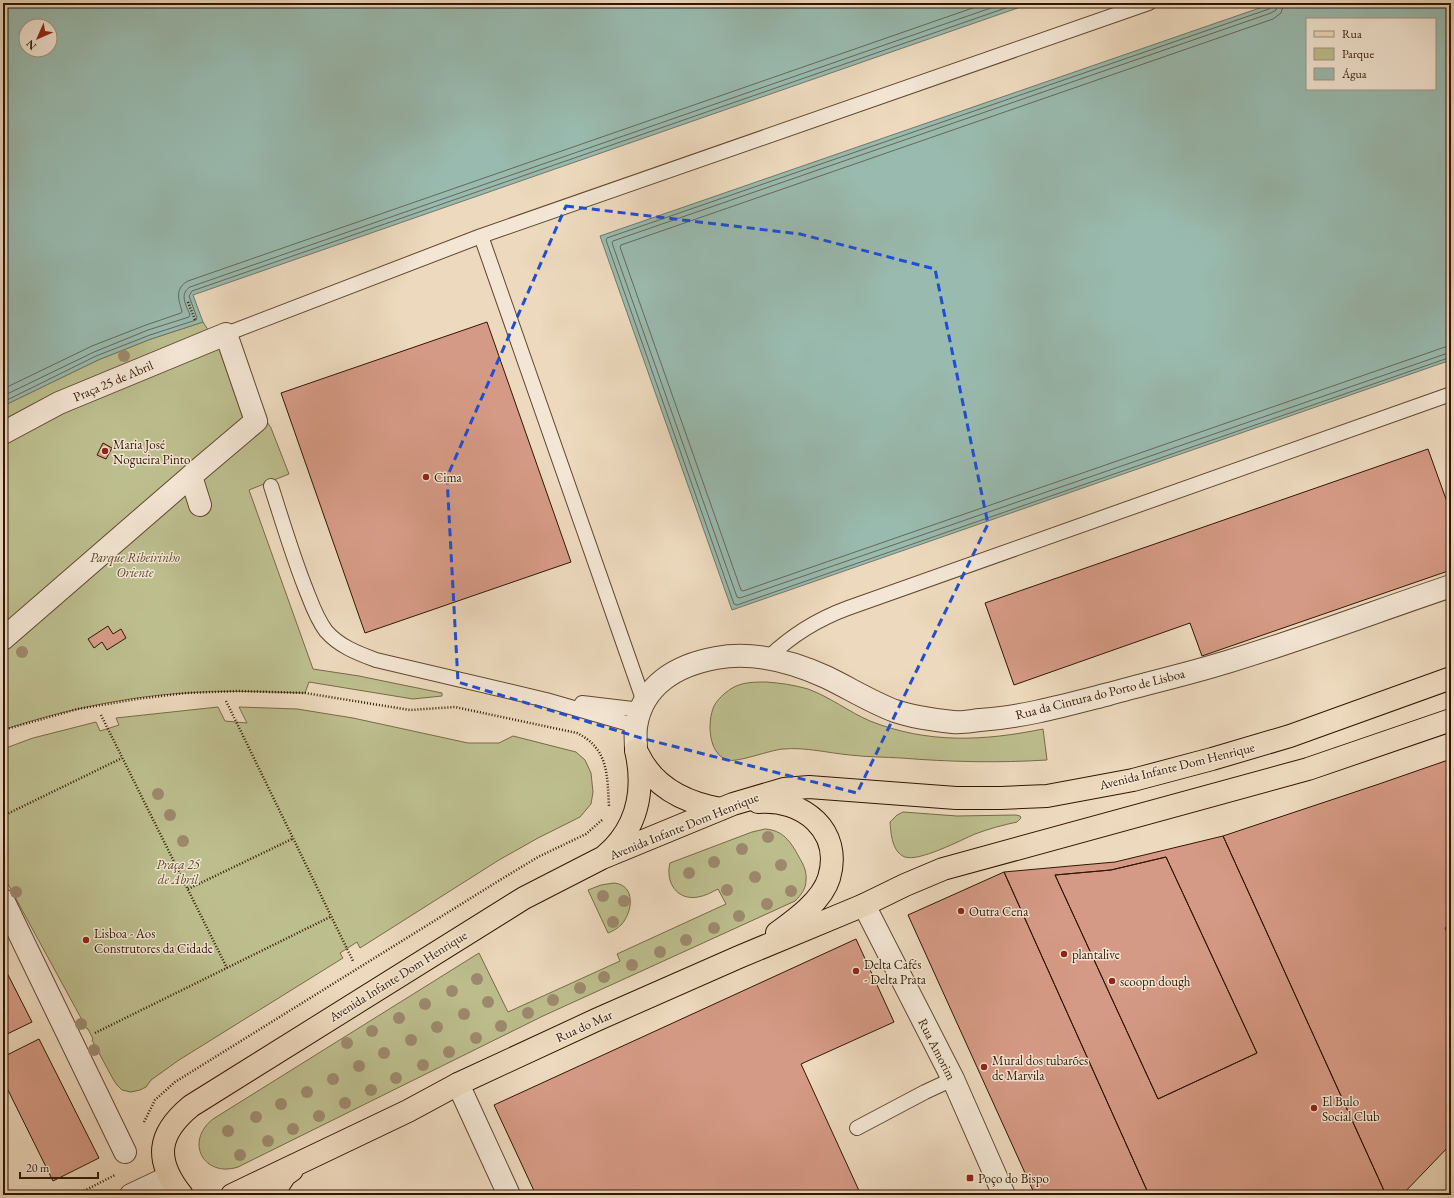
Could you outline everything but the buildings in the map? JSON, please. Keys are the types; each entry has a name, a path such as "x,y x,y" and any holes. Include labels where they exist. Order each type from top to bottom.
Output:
{"main road":[{"name":"Avenida Infante Dom Henrique","path":"179,1191 165,1168 162,1153 165,1136 172,1124 191,1106 524,898 602,858 727,806 784,789 809,787 956,798 1048,796 1133,780 1212,759 1297,733 1451,678"},
{"path":"864,905 943,869 1308,769 1451,720"},
{"path":"636,750 650,772 668,790 689,801 704,806 727,806 767,801 784,803 800,810 820,826 829,838 832,848 829,879 817,899 803,913 784,928 739,958"},
{"path":"602,858 620,841 636,809 640,795 641,780 640,765 636,750"},
{"name":"Rua do Mar","path":"308,1159 408,1111 458,1084 596,1020 864,905"},
{"path":"232,1195 308,1159"},
{"path":"272,1195 285,1176 296,1166 308,1159"}],"street":[{"name":"Praça 25 de Abril","path":"3,433 60,403 226,334"},
{"path":"3,639 256,421 226,334"},
{"path":"191,476 200,505"},
{"name":"Rua da Cintura do Porto de Lisboa","path":"641,713 653,688 662,679 690,664 717,658 745,656 769,657 796,664 895,711 927,719 955,722 989,720 1022,715 1055,708 1226,662 1451,586"},
{"path":"636,750 641,713"},
{"path":"3,900 125,1152"},
{"name":"Rua Amorim","path":"864,905 953,1079 1004,1195"},
{"path":"458,1084 509,1195"},
{"path":"131,1195 179,1191"}],"lane":[{"path":"226,334 481,236 1149,3"},
{"path":"271,486 299,571 316,614 326,631 340,644 357,653 393,664 546,700 641,713 481,236"},
{"path":"769,657 778,648 806,628 834,613 1451,394"},
{"path":"857,1128 953,1079"}],"path":[{"path":"188,302 197,324"},
{"path":"3,730 78,709 137,699 186,693 238,691 305,693 410,710 455,707 577,733 588,739 596,748 606,768 610,806 606,815 599,824 586,834 538,857 500,880 186,1076"},
{"path":"226,701 353,962"},
{"path":"101,715 227,968"},
{"path":"3,816 122,758"},
{"path":"610,806 640,795"},
{"path":"188,889 292,838"},
{"path":"73,1044 330,917"},
{"path":"76,1195 93,1186"}],"highlighted area":[{"path":"566,206 800,234 935,269 988,524 857,793 641,738 458,682 447,477"}],"green space":[{"name":"Parque Ribeirinho Oriente","path":"203,322 271,428 289,474 249,490 313,669 359,676 442,693 442,696 413,699 309,682 305,693 202,692 141,697 70,711 3,730 3,406 98,360 151,339"},
{"path":"766,682 787,684 808,689 870,721 913,734 935,737 978,738 1043,729 1047,760 974,762 856,756 809,749 783,749 738,760 727,760 716,751 711,736 710,720 714,706 722,696 736,686 749,683"},
{"name":"Praça 25 de Abril","path":"218,707 225,721 247,723 239,707 297,709 353,718 468,743 499,743 513,736 576,752 585,760 591,773 593,792 591,804 580,817 499,860 360,948 357,942 340,953 343,958 179,1060 151,1080 146,1087 131,1092 122,1090 113,1079 92,1040 93,1039 88,1029 3,875 3,749 33,738 96,722 100,731 119,725 116,718"},
{"path":"903,812 957,816 1016,815 1020,816 1021,818 1017,822 985,830 930,854 911,858 901,855 897,851 892,837 890,822 897,815"},
{"path":"765,829 782,834 793,846 803,865 806,874 805,886 795,901 543,1016 238,1167 226,1169 216,1167 208,1163 202,1156 199,1147 200,1138 204,1128 213,1119 479,953 508,1012 620,961 617,954 726,904 718,889 698,897 684,896 679,893 674,889 669,877 670,863 752,832"},
{"path":"614,883 621,885 626,889 629,894 630,907 625,920 621,925 608,933 588,890 601,885"}],"water":[{"path":"3,3 1032,3 193,295 203,322 151,339 98,360 3,406"},
{"path":"1274,3 1451,3 1451,360 732,610 600,236"}],"place":[{"name":"Maria José Nogueira Pinto","path":"105,451"},
{"name":"Cima","path":"426,477"},
{"name":"Outra Cena","path":"961,911"},
{"name":"Lisboa - Aos Construtores da Cidade","path":"86,940"},
{"name":"plantalive","path":"1064,954"},
{"name":"Delta Cafés - Delta Prata","path":"856,971"},
{"name":"scoopn dough","path":"1112,981"},
{"name":"Mural dos tubarões de Marvila","path":"984,1067"},
{"name":"El Bulo Social Club","path":"1314,1108"},
{"name":"Poço do Bispo","path":"970,1178"}]}
